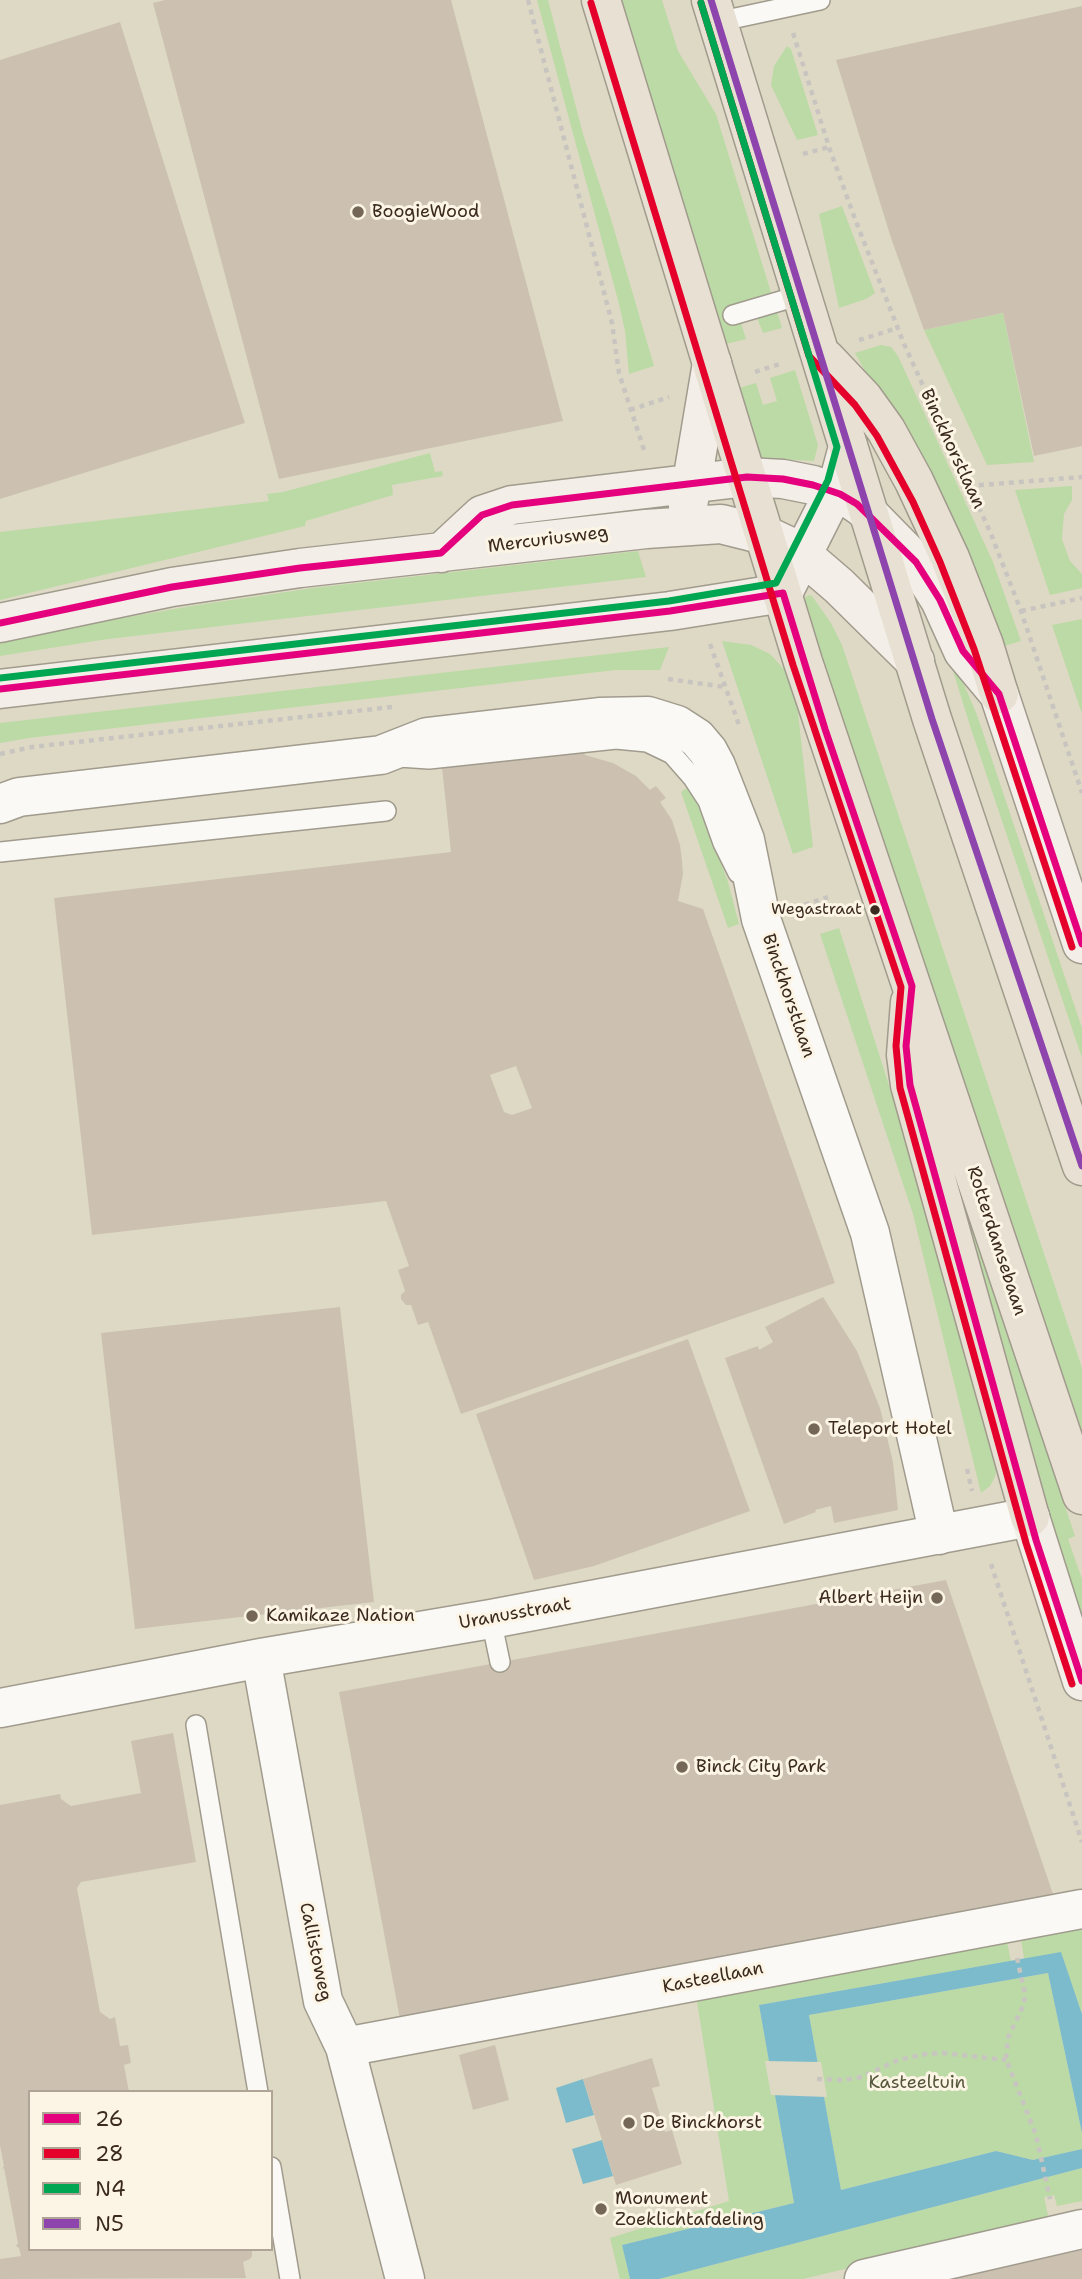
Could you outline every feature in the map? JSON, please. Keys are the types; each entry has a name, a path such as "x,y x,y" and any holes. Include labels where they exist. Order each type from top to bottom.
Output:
{"main road":[{"path":"601,0 825,729 912,986 906,1045 910,1085 1030,1517 1082,1681"},
{"path":"714,11 932,719 1082,1166"},
{"path":"820,352 863,398 886,429 914,481 955,570 984,645 1082,944"},
{"path":"685,525 712,363"},
{"path":"783,593 835,492 848,447"},
{"path":"441,553 472,522 500,507 747,477 783,479 835,492 869,514 916,562 934,589 963,651 999,694"},
{"name":"Mercuriusweg","path":"0,623 172,587 300,569 685,525 721,524 765,535 802,554 839,586 915,661"},
{"path":"0,689 707,606 783,593"},
{"name":"Rotterdamsebaan","path":"912,986 1082,1495"}],"street":[{"name":"Binckhorstlaan","path":"0,804 19,797 380,755 428,737 599,718 648,716 677,724 701,741 716,766 745,840 761,919 870,1233 939,1535"},
{"name":"Uranusstraat","path":"0,1707 261,1658 491,1619 1030,1517"},
{"name":"Callistoweg","path":"261,1658 323,2001 345,2047 405,2279"},
{"name":"Kasteellaan","path":"345,2047 1082,1909"},
{"path":"864,2279 1082,2229"}],"lane":[{"path":"714,11 785,8 817,0"},
{"path":"733,315 801,295"},
{"path":"0,852 386,811"},
{"path":"491,1619 500,1662"},
{"path":"196,1725 258,2090"},
{"path":"273,2179 290,2279"}],"path":[{"path":"528,0 612,323 619,373 630,410 663,399"},
{"name":"Binckhorstlaan","path":"785,8 855,219 898,328 969,486 1021,611 1082,793"},
{"path":"803,154 829,147"},
{"path":"753,372 898,328"},
{"path":"969,486 1082,477"},
{"path":"1021,611 1082,598"},
{"path":"661,679 725,688"},
{"path":"0,754 32,747 402,705"},
{"path":"1017,1955 1024,2004 1008,2038 1006,2060 1036,2135 1050,2201"},
{"path":"817,2079 862,2077 898,2060 926,2054 943,2053 1006,2060"}],"green space":[{"path":"537,0 548,0 583,134 654,366 629,374 625,331 619,304"},
{"path":"620,0 662,0 678,51 716,114 782,328 763,333 757,318 741,323 746,339 726,344"},
{"path":"787,46 791,49 818,135 797,140 771,85 774,66"},
{"path":"842,206 875,293 839,308 819,214"},
{"path":"1003,313 1034,462 987,465 924,330"},
{"path":"881,345 891,347 898,356 993,562 1021,641 994,649 892,419 855,353"},
{"path":"795,370 818,445 814,461 761,458 739,388 756,383 763,405 777,401 770,378"},
{"path":"430,453 435,472 442,471 443,476 392,485 393,495 306,521 305,526 0,600 0,532 269,501 267,494"},
{"path":"1072,486 1072,500 1064,514 1062,539 1070,561 1082,574 1082,588 1050,595 1015,490"},
{"path":"638,551 646,577 108,639 0,656 0,643 191,606 313,588"},
{"path":"809,595 831,623 842,645 1082,1368 1082,1441 804,602"},
{"path":"932,609 977,715 1082,1028 1082,1058 945,645 939,645 928,611"},
{"path":"1082,619 1082,714 1052,625"},
{"path":"722,641 751,645 770,654 783,668 791,683 796,695 813,847 793,854"},
{"path":"669,647 660,670 616,670 0,743 0,723"},
{"path":"688,787 699,804 728,882 739,924 728,928 681,792"},
{"path":"839,928 925,1199 997,1466 990,1486 981,1493 913,1214 820,934"},
{"path":"968,1224 973,1230 1075,1536 1068,1539 1082,1579 1082,1645"},
{"path":"1082,1927 1082,2014 1061,1953 1024,1959 1021,1939"},
{"path":"1007,1942 1011,1961 759,2005 794,2203 622,2245 630,2279 620,2279 610,2238 729,2201 696,1996"},
{"name":"Kasteeltuin","path":"1048,1973 1082,2133 1082,2149 1033,2160 996,2151 841,2190 809,2015"},
{"path":"1082,2168 1082,2201 1057,2206 1054,2195 1044,2197 1049,2220 803,2279 659,2279"}],"water":[{"path":"1061,1952 1082,2014 1082,2133 1048,1973 809,2015 841,2190 996,2151 1033,2160 1082,2149 1082,2168 659,2279 630,2279 622,2245 794,2203 759,2005"},
{"path":"583,2079 594,2115 566,2123 556,2088"},
{"path":"602,2140 613,2176 583,2184 572,2149"}],"pier":[{"path":"765,2061 821,2062 827,2097 771,2095"}],"building":[{"name":"BoogieWood","path":"165,0 451,0 563,421 279,479 153,3"},
{"path":"1082,6 1082,446 1034,456 1003,313 924,330 891,238 836,60"},
{"path":"120,22 245,423 0,499 0,60"},
{"path":"582,750 585,755 613,763 636,776 650,790 656,786 666,798 660,802 672,820 682,861 683,874 678,901 703,909 835,1283 461,1414 428,1322 418,1325 411,1305 406,1305 401,1299 405,1291 398,1270 409,1266 386,1201 92,1235 54,898 451,852 442,767","holes":["516,1066 532,1108 512,1115 504,1112 490,1075"]},
{"path":"823,1297 857,1351 880,1408 893,1462 898,1510 834,1523 831,1506 784,1524 725,1358 758,1346 759,1350 773,1342 765,1327"},
{"path":"340,1307 374,1602 135,1629 101,1333"},
{"path":"688,1339 750,1511 594,1566 534,1580 476,1414"},
{"name":"Binck City Park","path":"946,1580 1054,1897 400,2019 339,1692"},
{"path":"173,1733 196,1862 81,1882 77,1888 100,2012 110,2019 115,2017 120,2046 128,2045 131,2063 124,2065 129,2090 28,2090 28,2251 252,2251 252,2256 243,2262 246,2278 0,2279 0,2259 21,2256 16,2246 18,2243 4,2168 2,2169 4,2166 0,2145 0,1805 60,1794 61,1799 71,1806 141,1793 131,1741"},
{"path":"495,2045 509,2100 473,2110 459,2055"},
{"name":"De Binckhorst","path":"652,2058 660,2086 652,2088 665,2132 672,2130 682,2164 616,2185 583,2079"},
{"path":"1082,2250 1082,2279 953,2279 953,2278"}],"transit line":[{"name":"N5","path":"711,0 932,719 1082,1166"},
{"name":"28","path":"591,3 793,665 901,987 896,1046 900,1088 1026,1543 1072,1684"},
{"name":"28","path":"701,3 809,356 855,405 877,436 913,502 940,562 974,649 1072,947"},
{"name":"N4","path":"0,678 669,601 776,583 828,480 837,447 701,3"},
{"name":"26","path":"0,623 172,587 300,568 441,553 482,515 512,505 747,477 783,479 813,485 840,494 857,504 916,562 940,600 963,651 999,694 1082,944"},
{"name":"26","path":"0,689 670,611 783,593 825,729 912,986 906,1046 910,1085 1036,1540 1082,1681"}],"place":[{"name":"BoogieWood","path":"358,212"},
{"name":"Wegastraat","path":"875,910"},
{"name":"Teleport Hotel","path":"814,1429"},
{"name":"Albert Heijn","path":"937,1598"},
{"name":"Kamikaze Nation","path":"252,1616"},
{"name":"Binck City Park","path":"682,1767"},
{"name":"De Binckhorst","path":"629,2123"},
{"name":"Monument Zoeklichtafdeling","path":"601,2209"}]}
